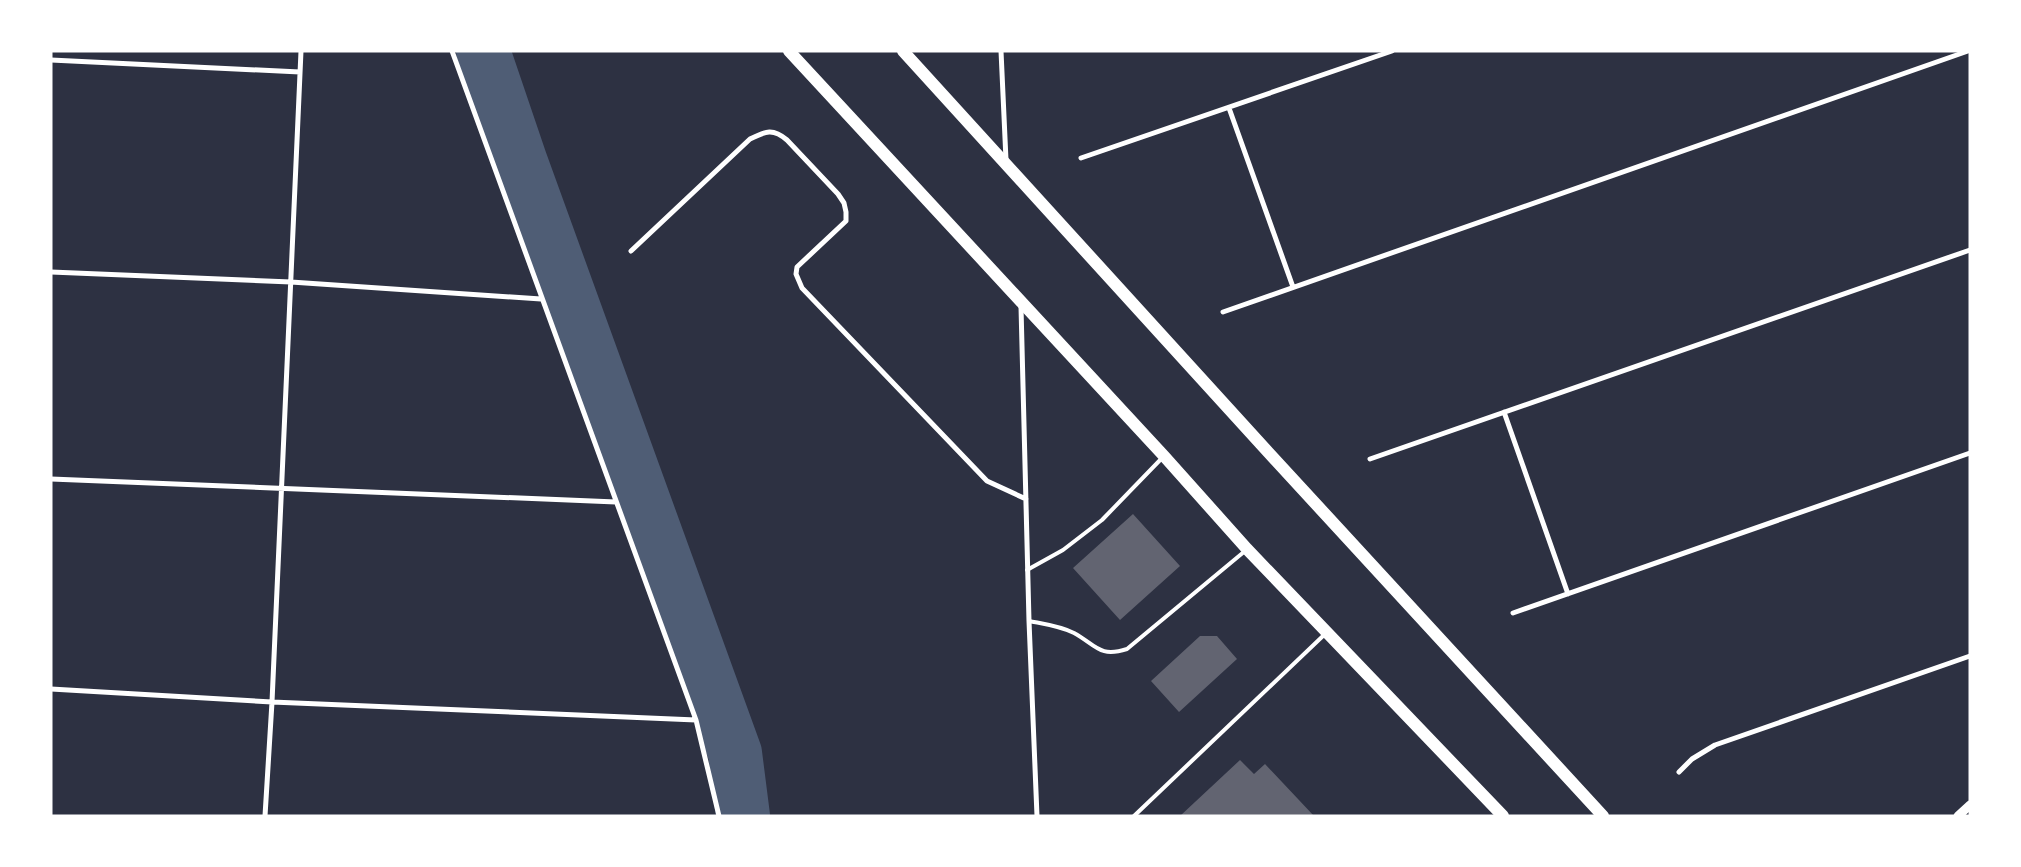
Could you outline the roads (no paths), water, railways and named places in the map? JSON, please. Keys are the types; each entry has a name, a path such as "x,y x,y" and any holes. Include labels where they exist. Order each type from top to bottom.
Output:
{"main road":[{"path":"789,51 1021,304 1164,456 1247,549 1503,816"},
{"path":"902,51 1603,816"}],"street":[{"path":"265,816 272,702 301,51"},
{"path":"452,51 696,720 718,816"},
{"path":"1001,51 1006,166"},
{"path":"1081,158 1392,51"},
{"path":"1223,312 1968,51"},
{"path":"51,60 300,72"},
{"path":"1229,108 1293,287"},
{"path":"631,251 750,139 769,132 778,133 788,140 838,194 846,212 846,221 797,268 796,274 802,288 987,480 1026,499"},
{"path":"1370,459 1970,250"},
{"path":"51,272 291,282 542,299"},
{"path":"1021,304 1027,570 1037,816"},
{"path":"1504,412 1568,594"},
{"path":"1513,613 1970,453"},
{"path":"51,478 616,502"},
{"path":"1679,772 1692,759 1715,745 1970,656"},
{"path":"51,689 272,702 696,720"},
{"path":"1958,816 1970,805"}],"lane":[{"path":"1027,570 1063,550 1102,520 1164,456"},
{"path":"1029,621 1055,626 1074,634 1102,652 1115,653 1127,649 1247,549"},
{"path":"1134,816 1328,632"}],"waterway":[{"path":"483,51 520,160 735,753 743,816"}]}
